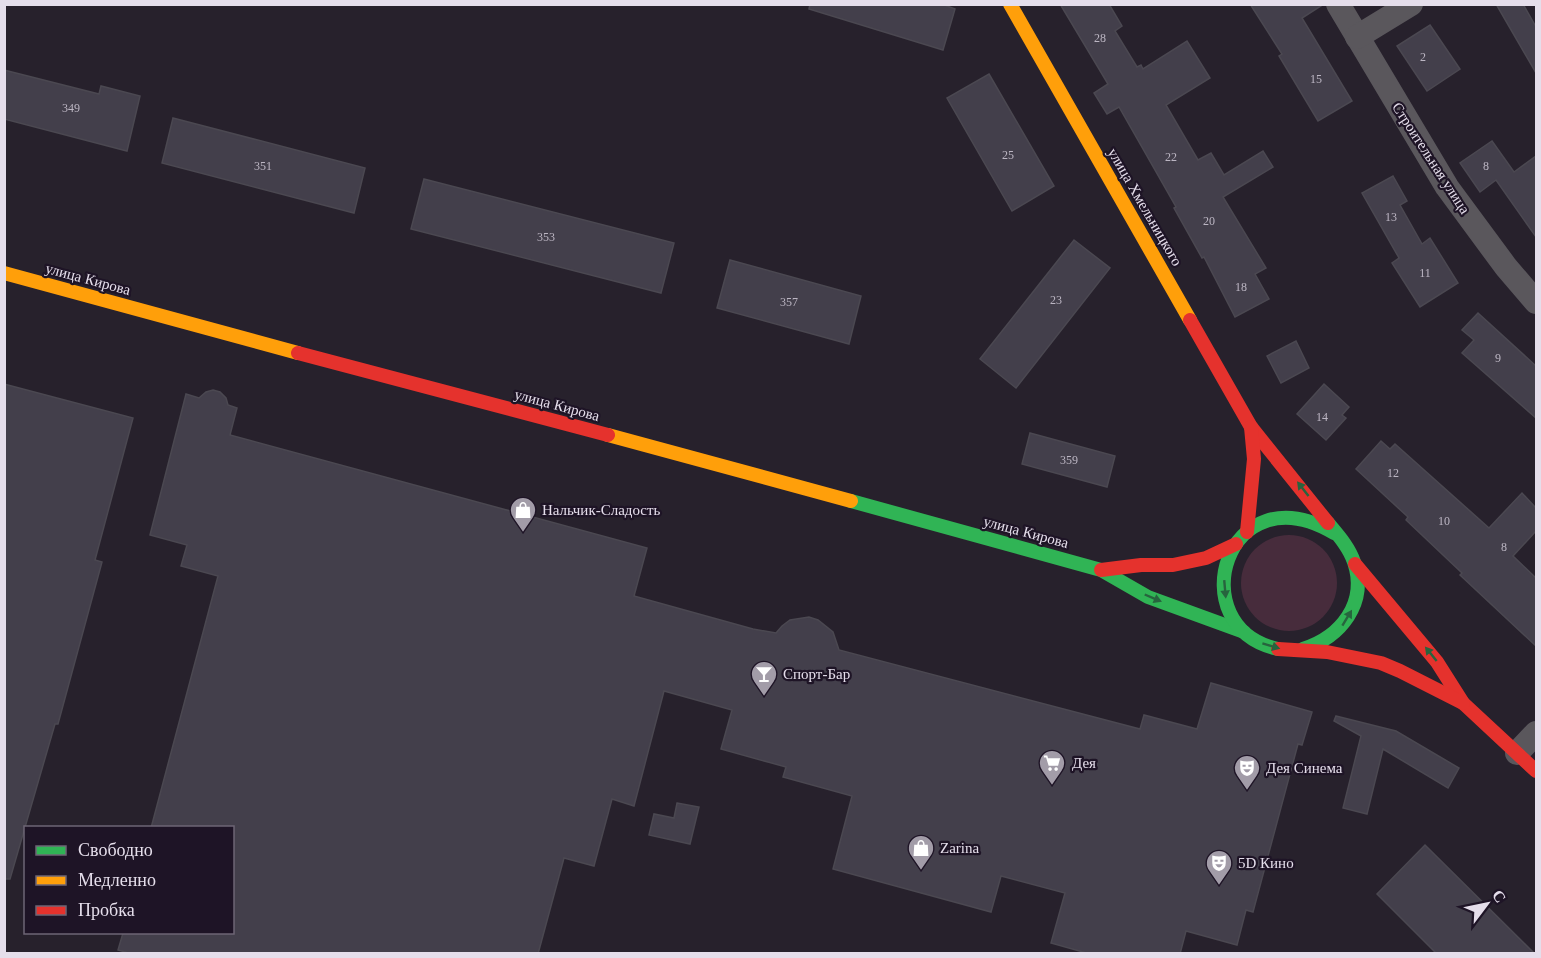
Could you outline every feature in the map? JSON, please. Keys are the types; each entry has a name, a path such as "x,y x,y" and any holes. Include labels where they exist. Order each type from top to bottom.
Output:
{"main road":[{"name":"улица Хмельницкого","path":"1010,4 1251,427"},
{"name":"улица Кирова","path":"4,273 239,338 751,473 1101,570"},
{"path":"1247,532 1254,459 1251,427"},
{"path":"1251,427 1348,549 1355,564 1437,662 1463,703 1536,771"},
{"path":"1338,536 1325,526 1310,519 1293,516 1269,520 1247,532 1228,557 1224,573 1223,589 1233,619 1244,632 1271,648 1342,654 1383,663 1463,703"},
{"path":"1101,570 1141,565 1173,565 1206,558 1236,544"},
{"path":"1303,650 1318,645 1343,625 1356,596 1355,564"},
{"path":"1101,570 1148,597 1244,632"}],"street":[{"name":"Строительная улица","path":"1338,4 1447,187 1506,267 1536,302"},
{"path":"1357,37 1411,4"},
{"path":"1517,753 1536,733"}],"shaded area":[{"path":"1289,535 1307,539 1323,549 1333,565 1337,583 1333,601 1323,617 1307,627 1289,631 1271,627 1255,617 1245,601 1241,583 1245,565 1255,549 1271,539"}],"building":[{"path":"810,4 942,4 955,9 943,50 809,9"},
{"path":"1060,4 1109,4 1122,26 1115,31 1137,67 1141,65 1143,69 1187,41 1210,78 1166,105 1198,160 1211,153 1224,175 1263,151 1273,167 1223,197 1266,268 1255,274 1269,299 1235,317 1204,257 1202,258 1119,107 1107,114 1094,93 1108,84"},
{"path":"1250,4 1324,4 1302,18 1352,101 1318,121 1279,56 1282,54"},
{"path":"1496,4 1523,4 1536,27 1536,73"},
{"path":"1430,25 1460,69 1427,91 1397,46"},
{"path":"4,70 99,94 101,86 140,96 127,151 4,119"},
{"path":"989,74 1054,186 1012,211 947,98"},
{"path":"173,118 365,168 354,213 162,163"},
{"path":"1492,141 1514,172 1536,156 1536,237 1496,180 1480,192 1460,163"},
{"path":"1393,176 1407,201 1400,205 1422,244 1430,238 1458,283 1420,307 1392,263 1399,258 1362,193"},
{"path":"424,179 674,243 661,293 411,229"},
{"path":"1074,240 1110,268 1016,388 980,359"},
{"path":"730,260 861,296 849,344 717,308"},
{"path":"1478,313 1536,366 1536,418 1462,353 1474,340 1462,330"},
{"path":"1296,341 1309,368 1281,383 1267,356"},
{"path":"4,384 133,418 95,560 102,562 58,724 55,724 10,879 4,879"},
{"path":"1324,384 1349,407 1342,415 1346,418 1326,440 1297,414"},
{"path":"213,390 220,392 226,398 228,405 237,408 230,435 647,548 634,596 753,629 776,633 790,620 809,617 818,620 833,632 839,650 1140,729 1144,715 1197,729 1211,683 1312,712 1302,745 1298,744 1253,912 1246,910 1237,945 1186,931 1180,954 1090,954 1051,943 1065,893 1001,876 991,912 833,869 852,796 783,777 786,767 721,749 732,710 664,691 634,806 612,799 594,866 564,858 538,954 132,954 118,950 123,934 234,934 234,826 152,826 218,576 181,566 187,545 150,535 186,394 199,398"},
{"path":"1030,433 1115,456 1107,487 1022,464"},
{"path":"1381,441 1390,449 1395,444 1489,528 1522,493 1536,508 1536,531 1513,556 1536,578 1536,646 1460,575 1462,573 1406,520 1408,517 1356,469"},
{"path":"1336,716 1396,731 1459,768 1448,788 1383,749 1367,814 1343,808 1361,736 1334,721"},
{"path":"677,803 699,807 690,844 649,835 654,814 674,818"},
{"path":"1425,845 1535,954 1437,954 1377,894"}],"traffic: fast":[{"path":"851,501 1101,570 1148,597 1244,632"},
{"path":"1278,649 1248,635 1230,613 1224,586 1228,559 1243,536 1266,521 1297,519 1334,533"},
{"path":"1303,649 1329,636 1340,627 1354,604 1357,591 1357,577 1352,557 1343,541 1328,523"}],"traffic: slow":[{"path":"1010,4 1190,320"},
{"path":"4,273 298,353"},
{"path":"608,435 851,501"}],"traffic: jam":[{"path":"1190,320 1251,427 1328,523"},
{"path":"298,353 608,435"},
{"path":"1247,532 1254,459 1251,427"},
{"path":"1101,570 1141,565 1173,565 1206,558 1236,544"},
{"path":"1355,564 1437,662 1463,703 1536,771"},
{"path":"1278,649 1327,652 1381,663 1463,703"}],"place":[{"name":"Нальчик-Сладость","path":"523,533"},
{"name":"Спорт-Бар","path":"764,697"},
{"name":"Дея","path":"1052,786"},
{"name":"Дея Синема","path":"1247,791"},
{"name":"Zarina","path":"921,871"},
{"name":"5D Кино","path":"1219,886"}]}
